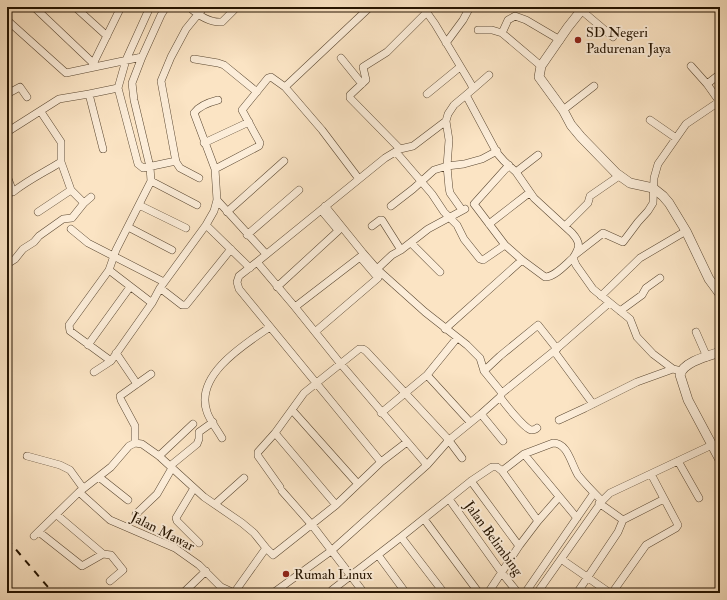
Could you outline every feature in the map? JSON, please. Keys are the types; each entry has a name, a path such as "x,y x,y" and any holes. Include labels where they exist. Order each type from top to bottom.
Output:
{"street":[{"path":"34,7 92,65"},
{"path":"75,7 107,36"},
{"path":"92,65 121,7"},
{"path":"150,7 126,60 118,88 138,162 147,167 176,161"},
{"path":"111,360 88,345 70,330 69,325 109,270 114,256 151,182 132,91 134,76 166,7"},
{"path":"189,7 197,14 218,22 222,22 234,10"},
{"path":"199,178 180,168 176,161 161,81 178,41 197,14 204,7"},
{"path":"285,87 370,7"},
{"path":"446,43 463,20 470,7"},
{"path":"613,37 582,9 541,66 539,77 563,110 570,125 619,176 630,183 653,188 669,203 686,231 709,279 720,294"},
{"path":"473,89 467,76 425,10 387,52 363,67 366,78 362,84 350,94 350,98 398,151 432,194 444,212 456,225 464,239 480,259 484,260 506,245"},
{"path":"502,33 508,20 515,16 526,20 560,40"},
{"path":"7,20 66,73 92,65 142,57"},
{"path":"478,30 492,30 502,33 541,66"},
{"path":"341,58 362,84"},
{"path":"194,59 224,65 257,92"},
{"path":"509,165 492,185 474,202 506,245 522,260 545,277 553,275 603,233 623,242 653,203 654,178 658,164 686,124 719,103 707,84 691,66"},
{"path":"428,94 460,67"},
{"path":"707,84 720,74"},
{"path":"377,269 392,255 411,243 428,229 464,210 450,193 447,166 449,140 446,121 448,114 454,105 489,75"},
{"path":"215,169 259,146 260,143 242,110 268,78 271,77 285,87 322,130 359,179"},
{"path":"563,110 594,86"},
{"path":"7,94 20,87 27,97"},
{"path":"7,132 41,112 59,99 118,88"},
{"path":"90,94 103,149"},
{"path":"466,95 496,151 516,172 529,193 578,239 579,247 574,256 576,265 584,278 601,296 630,319 637,337 653,354 677,370 688,400 720,460"},
{"path":"94,372 111,360 152,303 162,285 206,225 214,211 216,200 215,169 194,113 195,110 218,100"},
{"path":"41,112 61,142 61,162 71,190 84,202"},
{"path":"650,120 676,138"},
{"path":"381,462 239,289 237,282 240,276 266,254 385,158 398,151 413,146 446,121"},
{"path":"204,143 248,122"},
{"path":"391,206 434,170 482,159 496,151"},
{"path":"516,172 538,155"},
{"path":"227,212 284,161"},
{"path":"7,176 10,194 61,162"},
{"path":"564,226 582,210 588,203 590,196 619,176"},
{"path":"151,182 197,205"},
{"path":"38,212 71,190"},
{"path":"247,235 299,190"},
{"path":"489,224 529,193"},
{"path":"7,264 15,259 23,249 34,242 39,236 63,219 72,218 84,202 91,196"},
{"path":"216,200 266,254"},
{"path":"139,205 186,228"},
{"path":"323,208 362,254 377,269 467,345 480,358 484,371 518,419 532,430 537,428"},
{"path":"277,287 338,231 323,208"},
{"path":"372,226 382,220 401,250"},
{"path":"206,225 250,268"},
{"path":"128,228 172,250"},
{"path":"71,229 88,243 114,256 162,285 182,305 186,305 231,249"},
{"path":"601,296 640,258 686,231"},
{"path":"411,243 440,272"},
{"path":"295,307 360,257 378,278 378,280 315,332"},
{"path":"446,328 522,260"},
{"path":"257,262 381,413 427,465"},
{"path":"109,270 152,303"},
{"path":"620,311 642,295 646,288 660,278"},
{"path":"88,345 130,287"},
{"path":"273,593 331,551 427,465 449,440 609,303"},
{"path":"484,371 538,325 593,404"},
{"path":"222,438 207,413 204,395 209,382 226,360 270,327"},
{"path":"696,332 706,357"},
{"path":"381,413 427,375 457,338"},
{"path":"364,593 312,525 281,489 257,454 275,433 304,393 356,350 363,349 449,440 462,458"},
{"path":"559,420 636,382 677,370 720,352"},
{"path":"116,353 137,384"},
{"path":"135,443 135,426 120,399 122,395 151,374"},
{"path":"427,375 470,422"},
{"path":"292,410 358,484"},
{"path":"481,414 504,441"},
{"path":"136,514 157,494 171,467 197,444 199,432 213,422"},
{"path":"159,456 193,424"},
{"path":"275,433 336,505"},
{"path":"525,593 577,518 598,498 678,461 710,441"},
{"path":"103,554 82,566 37,534 81,490 110,467 129,446 135,443 142,444 159,456 204,497 242,523 254,533 273,555 336,505 381,462 407,442"},
{"path":"502,471 524,454 552,443 560,444 569,455 578,475 598,498 623,520"},
{"path":"524,454 577,518"},
{"name":"Jalan Mawar","path":"27,456 60,465 70,470 81,490 110,520 175,548 206,571 221,587 234,593"},
{"path":"678,461 699,498"},
{"path":"330,593 471,481 492,467 497,467 502,471 538,521"},
{"path":"561,558 611,593 646,545 676,528 678,524 651,474"},
{"path":"99,476 128,500"},
{"path":"215,504 244,478"},
{"path":"471,481 519,546"},
{"path":"194,488 176,518 177,521 199,544"},
{"path":"488,593 519,546 559,496"},
{"path":"537,593 561,558 598,498"},
{"name":"Jalan Belimbing","path":"449,499 518,593"},
{"path":"577,593 618,532 623,520 664,499"},
{"path":"57,515 103,554 111,555 122,568 122,571 110,581"},
{"path":"424,519 479,593"},
{"path":"401,537 444,593"},
{"path":"234,593 266,548"},
{"path":"378,555 406,593"},
{"path":"183,593 206,571"}],"railway":[{"path":"7,539 53,593"}],"place":[{"name":"SD Negeri Padurenan Jaya","path":"578,40"},
{"name":"Rumah Linux","path":"286,574"}]}
